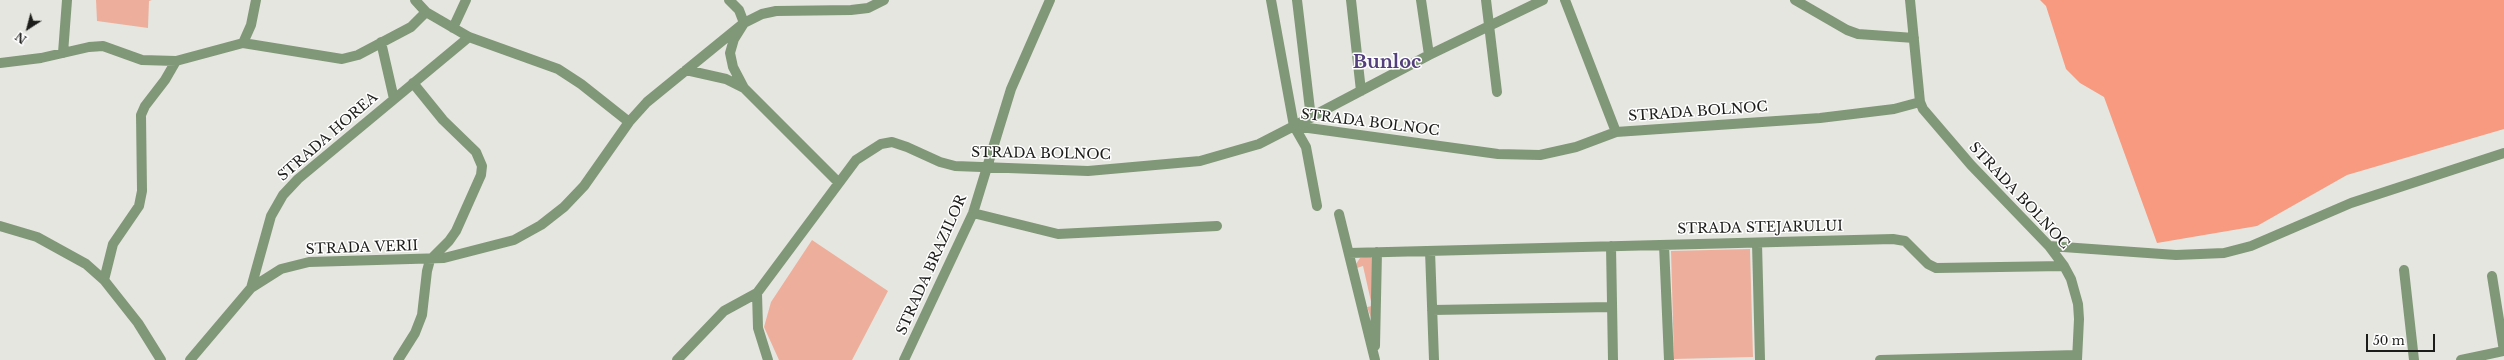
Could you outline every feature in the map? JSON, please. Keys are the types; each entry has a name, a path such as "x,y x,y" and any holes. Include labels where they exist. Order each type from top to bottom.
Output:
{"street":[{"path":"63,52 67,0"},
{"path":"243,43 250,25 256,0"},
{"path":"415,0 426,12 469,37 558,69 582,84 629,122"},
{"path":"453,28 466,0"},
{"path":"729,0 739,10 744,23"},
{"path":"398,360 415,333 422,316 427,271 430,260 508,242 541,225 564,207 584,186 629,122 647,102 744,23 762,14 776,11 851,10 868,8 884,0"},
{"name":"STRADA BRAZILOR","path":"904,360 973,213 1011,88 1050,0"},
{"path":"1270,0 1294,126 1306,147 1317,206"},
{"path":"1297,0 1311,118"},
{"path":"1351,0 1362,91"},
{"path":"1421,0 1429,55"},
{"path":"1486,0 1497,92"},
{"path":"1565,0 1616,132"},
{"path":"1795,0 1847,30 1858,34 1914,38"},
{"path":"1910,0 1920,102"},
{"path":"1294,126 1429,55 1538,1"},
{"path":"0,63 103,46 142,60 176,60 243,43 342,59 358,55 411,26 426,12"},
{"path":"744,23 734,39 730,53 733,68 744,88 839,183"},
{"name":"STRADA HOREA","path":"251,288 271,216 283,195 298,178 469,37"},
{"path":"381,42 394,99"},
{"path":"104,280 113,244 138,206 142,191 141,115 145,106 165,80 176,60"},
{"path":"686,70 726,79 744,88"},
{"name":"STRADA VERII","path":"190,360 251,288 281,269 310,262 430,260 449,241 456,231 482,175 482,166 476,152 443,120 413,84"},
{"name":"STRADA BOLNOC","path":"677,360 724,311 757,293 861,156 871,148 892,142 940,162 955,166 1088,171 1200,160 1259,144 1294,126 1498,154 1540,156 1576,147 1616,132 1820,118 1894,108 1920,102 1923,109 1971,165 2050,246 2064,266"},
{"path":"2050,246 2176,255 2224,253 2251,246 2351,203 2504,153"},
{"path":"973,213 1058,234 1217,226"},
{"path":"1339,214 1375,357"},
{"path":"0,226 37,237 86,264 104,280 138,323 161,360"},
{"name":"STRADA STEJARULUI","path":"1349,253 1900,239 1928,264 1936,268 2064,266"},
{"path":"1757,243 1760,360"},
{"path":"1664,245 1669,360"},
{"path":"1611,246 1613,360"},
{"path":"1375,357 1377,252"},
{"path":"1430,252 1434,360"},
{"path":"1880,360 2077,358 2078,304 2071,279 2064,266"},
{"path":"2404,270 2414,360"},
{"path":"2461,360 2504,351 2492,276"},
{"path":"757,293 758,328 768,360"},
{"path":"1432,310 1612,307"}],"shaded area":[{"path":"96,0 152,0 149,1 148,28 97,21"},
{"path":"2040,0 2504,0 2504,129 2347,175 2257,226 2157,243 2104,97 2080,83 2066,69 2046,6"},
{"path":"812,240 888,291 852,360 779,360 764,327 771,302"},
{"path":"1750,249 1753,357 1674,359 1671,251"},
{"path":"1370,256 1374,260 1374,318 1372,320 1367,307 1372,306 1363,266 1357,268 1356,264 1360,258"}],"district":[{"name":"Bunloc","path":"1387,63"}]}
